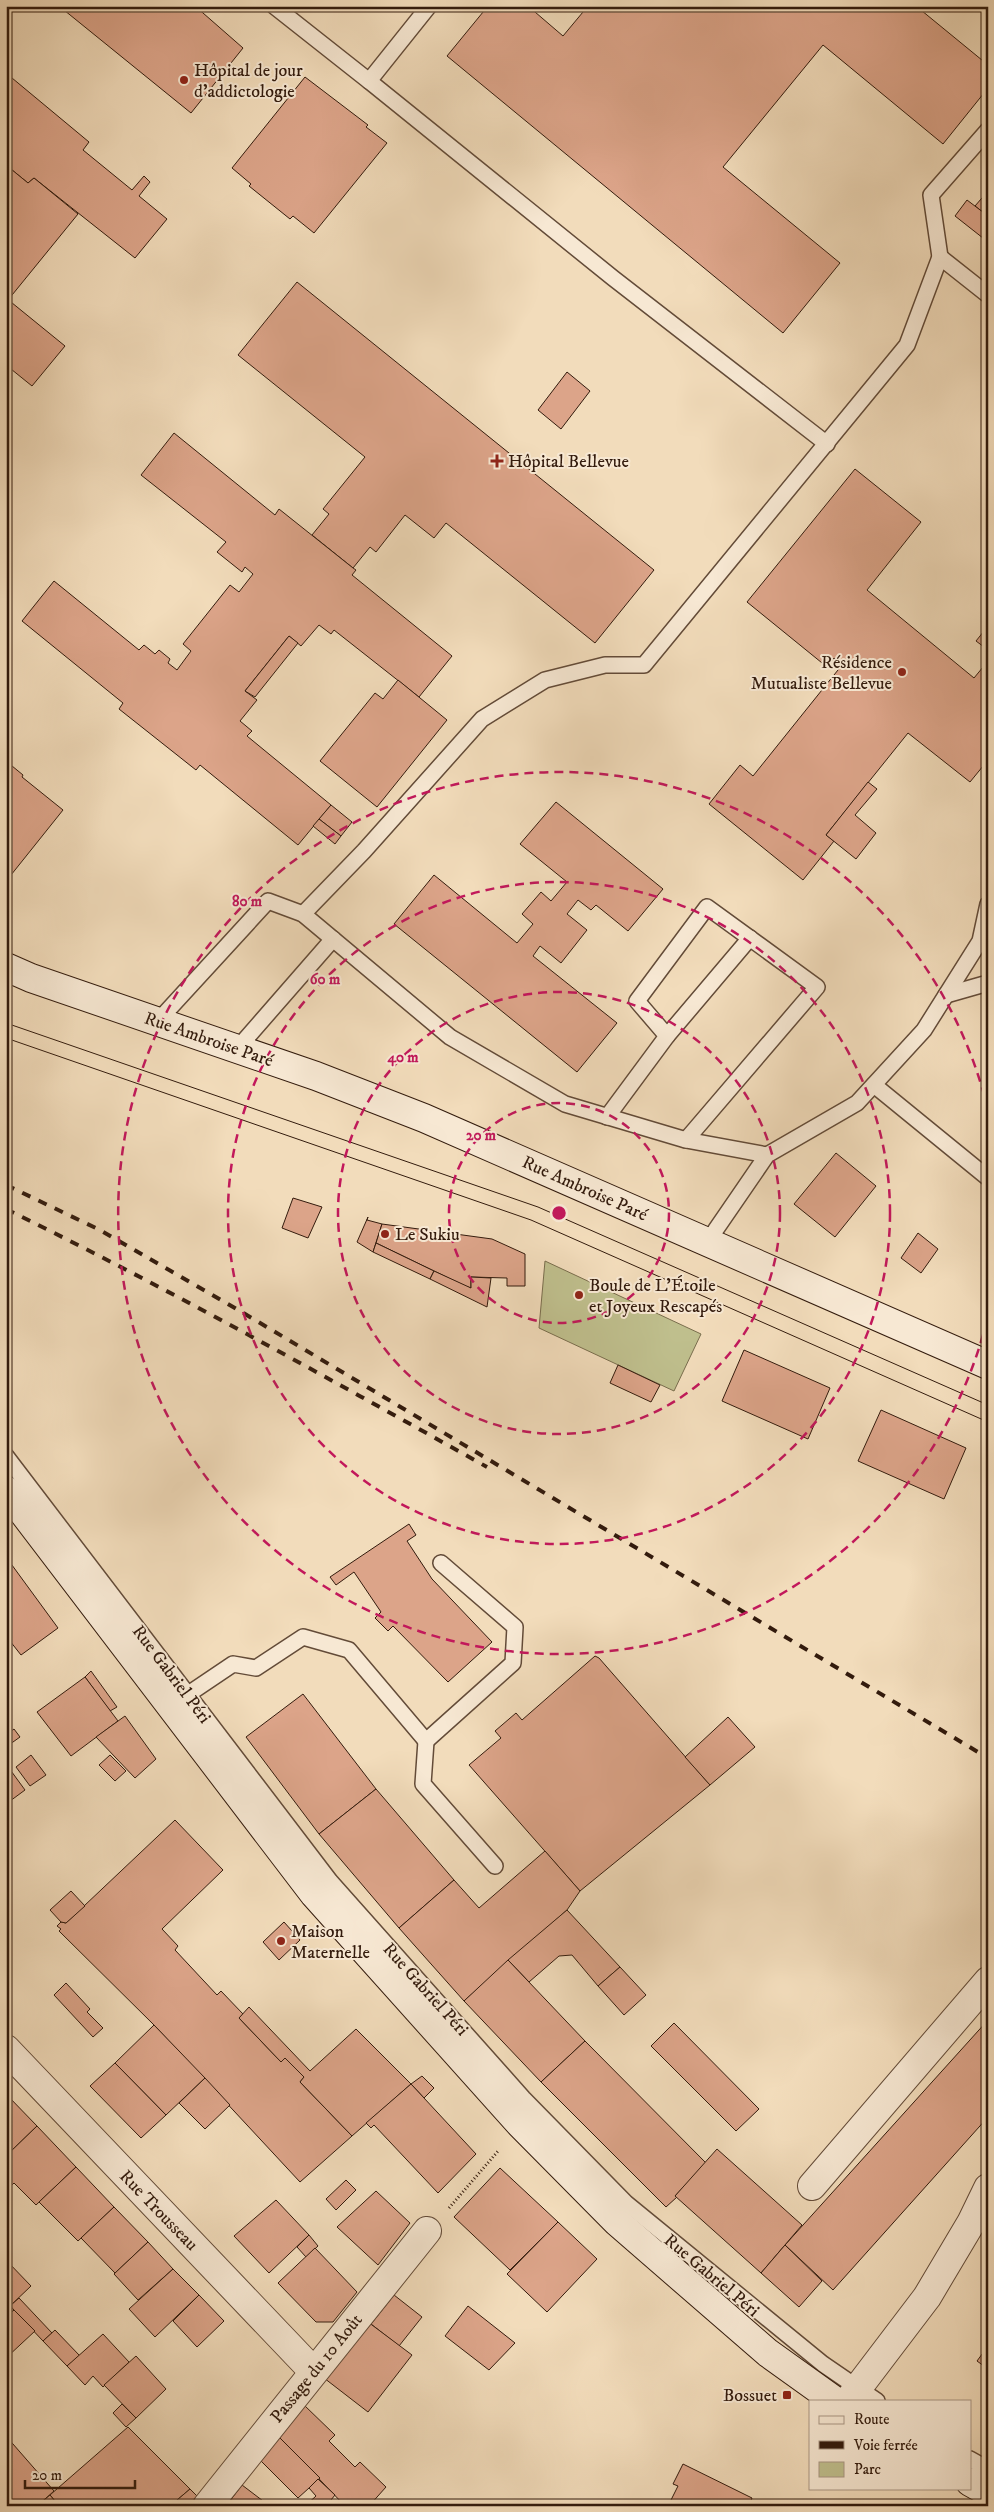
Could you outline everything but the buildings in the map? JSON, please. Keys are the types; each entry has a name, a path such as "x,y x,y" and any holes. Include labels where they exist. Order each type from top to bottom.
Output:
{"main road":[{"name":"Rue Ambroise Paré","path":"6,967 31,978 316,1076 424,1118 988,1365"},
{"name":"Rue Gabriel Péri","path":"6,1490 314,1894 521,2125 617,2222 768,2354 854,2398"},
{"path":"812,2186 988,1981"},
{"name":"Rue Trousseau","path":"6,2049 312,2371"},
{"path":"854,2398 926,2297 971,2223 988,2188"},
{"name":"Passage du 10 Août","path":"207,2506 312,2371 427,2231"}],"lane":[{"path":"274,6 614,278 827,444"},
{"path":"369,81 429,6"},
{"path":"303,914 364,852 482,720 545,680 606,665 644,665 907,345 940,257 931,195 988,130"},
{"path":"940,257 988,295"},
{"path":"158,1022 268,901 303,914 450,1037 565,1104 686,1140 767,1156"},
{"path":"708,1241 767,1156 858,1103 924,1030 984,938 988,904"},
{"path":"667,1036 637,1002 707,907 817,987 686,1140"},
{"path":"607,1116 667,1036 750,938"},
{"path":"238,1049 333,940"},
{"path":"946,995 988,983"},
{"path":"874,1085 988,1178"},
{"name":"Rue Gabriel Péri","path":"6,1456 330,1881 537,2112 626,2203 766,2320 854,2398"},
{"path":"441,1563 515,1627 513,1663 426,1741 423,1784 495,1866"},
{"path":"188,1695 233,1664 256,1668 302,1637 349,1650 426,1741"},
{"path":"972,2463 983,2483"}],"path":[{"path":"462,2194 521,2125"}],"green space":[{"name":"Boule de L'Étoile et Joyeux Rescapés","path":"545,1261 701,1334 674,1391 539,1328"}],"tram line":[{"path":"6,1023 538,1207 988,1405"},
{"path":"6,1038 531,1220 988,1422"}],"railway":[{"path":"6,1185 100,1230 240,1311 988,1758"},
{"path":"6,1209 188,1302 487,1467"}],"place":[{"name":"Hôpital de jour d'addictologie","path":"184,80"},
{"name":"Hôpital Bellevue","path":"497,461"},
{"name":"Résidence Mutualiste Bellevue","path":"902,672"},
{"name":"Le Sukiu","path":"385,1234"},
{"name":"Boule de L'Étoile et Joyeux Rescapés","path":"579,1295"},
{"name":"Maison Maternelle","path":"281,1941"},
{"name":"Bossuet","path":"787,2395"}]}
